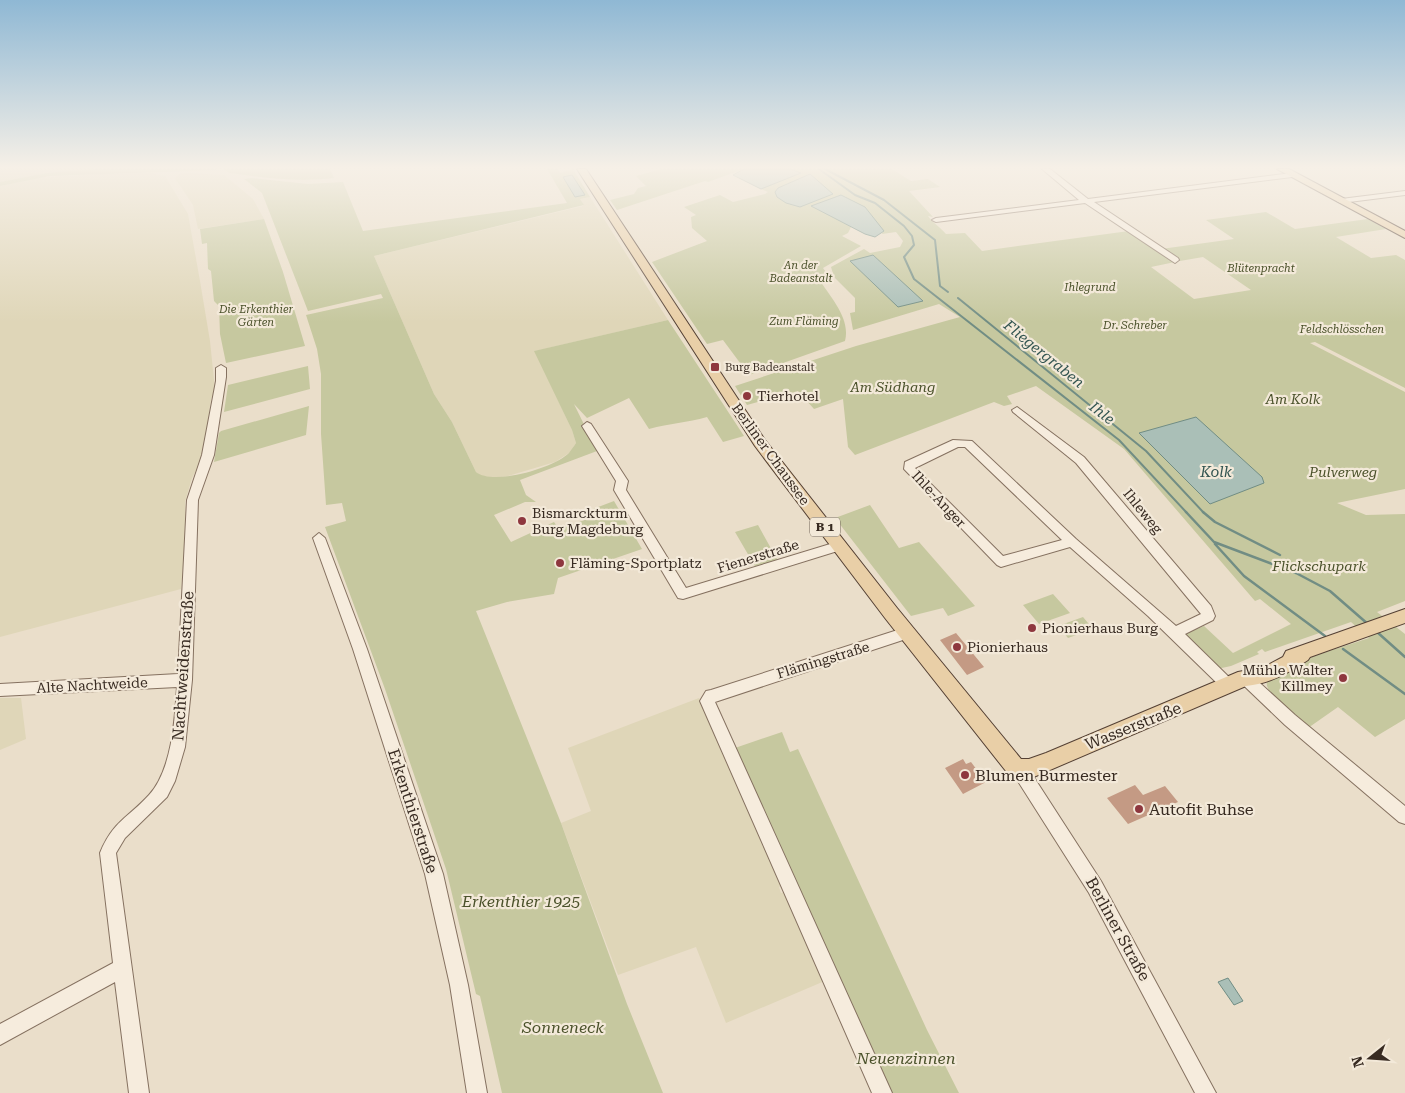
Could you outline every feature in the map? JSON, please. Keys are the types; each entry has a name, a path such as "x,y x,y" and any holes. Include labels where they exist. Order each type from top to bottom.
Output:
{"main road":[{"name":"Berliner Chaussee","path":"614,220 746,422 907,633 1012,764 1020,770"},
{"path":"1377,220 1405,235"},
{"name":"Wasserstraße","path":"1020,770 1052,760 1237,682 1256,678 1289,664 1302,655 1397,619"}],"street":[{"path":"1116,220 1175,260"},
{"name":"Nachtweidenstraße","path":"139,1093 108,853 117,835 154,802 167,781 180,735 185,680 192,521 191,499 208,452 217,398 222,384 221,368"},
{"name":"Ihleweg","path":"1017,410 1080,460 1206,610 1208,616 1204,619 1174,633"},
{"name":"Fienerstraße","path":"587,426 622,481 620,490 684,594 840,546"},
{"name":"Ihle-Anger","path":"1072,542 1001,562 910,469 909,465 948,446 965,442 1072,542 1174,633 1290,720 1405,816"},
{"name":"Erkenthierstraße","path":"319,538 360,649 434,874 459,985 477,1093"},
{"name":"Flämingstraße","path":"882,1093 709,705 708,698 907,633"},
{"name":"Alte Nachtweide","path":"0,690 185,680"},
{"name":"Berliner Straße","path":"1020,770 1095,886 1206,1093"},
{"path":"0,1035 123,968"}],"shaded area":[{"path":"0,220 189,220 210,341 215,390 211,399 203,457 192,478 185,502 186,535 181,589 0,637"},
{"path":"196,220 257,220 198,229"},
{"path":"524,220 605,220 668,320 535,351 572,430 576,443 569,453 555,462 508,476 496,478 480,476 476,472 452,422 434,394 374,256"},
{"path":"0,698 21,698 26,739 0,750"},
{"path":"699,698 705,706 784,885 779,887 781,893 784,892 827,980 726,1023 696,947 618,975 561,823 591,811 568,748"}],"green space":[{"name":"Die Erkenthier Gärten","path":"264,220 283,272 305,346 226,363 220,334 219,306 214,301 211,271 208,269 207,243 202,244 200,229"},
{"path":"273,220 359,220 363,231 443,220 522,220 374,256 434,394 452,422 476,472 484,476 496,477 509,476 537,469 561,459 569,453 576,443 572,430 534,351 668,320 744,436 723,442 707,417 649,429 629,398 587,418 574,404 597,451 520,480 526,495 536,502 525,502 494,515 511,542 554,522 559,529 596,516 593,509 614,501 642,549 558,578 554,594 507,602 476,611 561,823 627,1004 663,1093 502,1093 480,996 476,994 446,869 385,689 325,527 346,521 342,503 326,505 321,434 321,374 317,349 306,315 383,298 381,294 308,311"},
{"path":"691,220 840,220 848,224 851,227 848,233 842,236 861,246 823,268 828,275 819,279 834,300 842,316 846,332 845,341 749,375 723,340 707,344 652,262 707,241 692,228"},
{"path":"851,220 932,220 946,234 965,233 982,251 1129,231 1175,262 1151,267 1194,299 1251,290 1203,257 1180,261 1161,249 1234,239 1206,220 1280,220 1295,229 1370,220 1386,229 1336,237 1371,258 1396,255 1405,260 1405,388 1315,342 1310,343 1405,392 1405,489 1337,503 1366,515 1405,514 1405,601 1377,612 1405,634 1405,719 1375,737 1338,707 1308,728 1270,693 1267,681 1288,667 1369,638 1351,622 1265,652 1262,649 1257,652 1259,654 1231,666 1217,669 1185,636 1187,633 1204,626 1233,653 1291,624 1260,599 1255,601 1124,449 1036,386 1007,396 1012,404 1004,406 994,402 855,455 848,447 843,399 814,409 798,391 747,405 735,386 856,346 960,317 939,304 853,330 850,313 855,312 855,298 834,277 831,267 864,249 870,253 900,247 903,241 896,232 882,234 883,231"},
{"name":"Die Erkenthier Gärten","path":"308,366 310,389 224,412 228,385"},
{"path":"309,406 306,435 214,462 219,433 221,431"},
{"path":"870,505 899,548 919,542 975,606 948,616 943,608 911,616 835,518"},
{"path":"758,525 778,561 756,568 735,532"},
{"path":"1053,594 1070,613 1039,624 1023,605"},
{"path":"1083,617 1093,629 1068,638 1058,626"},
{"name":"Neuenzinnen","path":"782,732 790,752 798,749 927,1030 959,1093 886,1093 732,749"}],"water":[{"path":"838,220 875,220 884,231 875,237"},
{"path":"873,255 923,301 898,307 850,261"},
{"name":"Kolk","path":"1196,417 1262,477 1264,483 1210,504 1139,433"},
{"path":"1228,978 1243,1001 1234,1005 1218,982"}],"building":[{"name":"Pionierhaus","path":"956,633 984,667 967,675 940,640"},
{"name":"Blumen Burmester","path":"963,759 966,764 971,762 986,782 963,794 945,768"},
{"name":"Autofit Buhse","path":"1135,785 1143,795 1165,786 1178,802 1128,824 1107,798"}],"waterway":[{"name":"Ihle","path":"896,220 912,236 914,245 904,257 914,279 1119,440 1187,513"},
{"name":"Fliegergraben","path":"910,220 935,240 940,286 948,292"},
{"name":"Fliegergraben","path":"958,298 1146,451 1203,512"},
{"name":"Ihle","path":"1186,512 1214,542 1296,573 1330,591 1369,625"},
{"name":"Fliegergraben","path":"1203,512 1215,522 1280,555"},
{"path":"1215,544 1244,576 1325,636"},
{"name":"Ihle","path":"1377,632 1405,657"},
{"path":"1343,649 1405,694"}],"place":[{"name":"Burg Badeanstalt","path":"715,367"},
{"name":"Tierhotel","path":"747,396"},
{"name":"Bismarckturm Burg Magdeburg","path":"522,521"},
{"name":"Fläming-Sportplatz","path":"560,563"},
{"name":"Pionierhaus Burg","path":"1032,628"},
{"name":"Pionierhaus","path":"957,647"},
{"name":"Mühle Walter Killmey","path":"1343,678"},
{"name":"Blumen Burmester","path":"965,775"},
{"name":"Autofit Buhse","path":"1139,809"}],"park label":[{"name":"Blütenpracht","path":"1261,268"},
{"name":"An der Badeanstalt","path":"801,271"},
{"name":"Ihlegrund","path":"1090,287"},
{"name":"Zum Fläming","path":"804,321"},
{"name":"Dr. Schreber","path":"1135,325"},
{"name":"Feldschlösschen","path":"1342,329"},
{"name":"Am Südhang","path":"893,387"},
{"name":"Am Kolk","path":"1293,399"},
{"name":"Pulverweg","path":"1343,472"},
{"name":"Flickschupark","path":"1319,566"},
{"name":"Erkenthier 1925","path":"521,901"},
{"name":"Sonneneck","path":"563,1027"}]}
